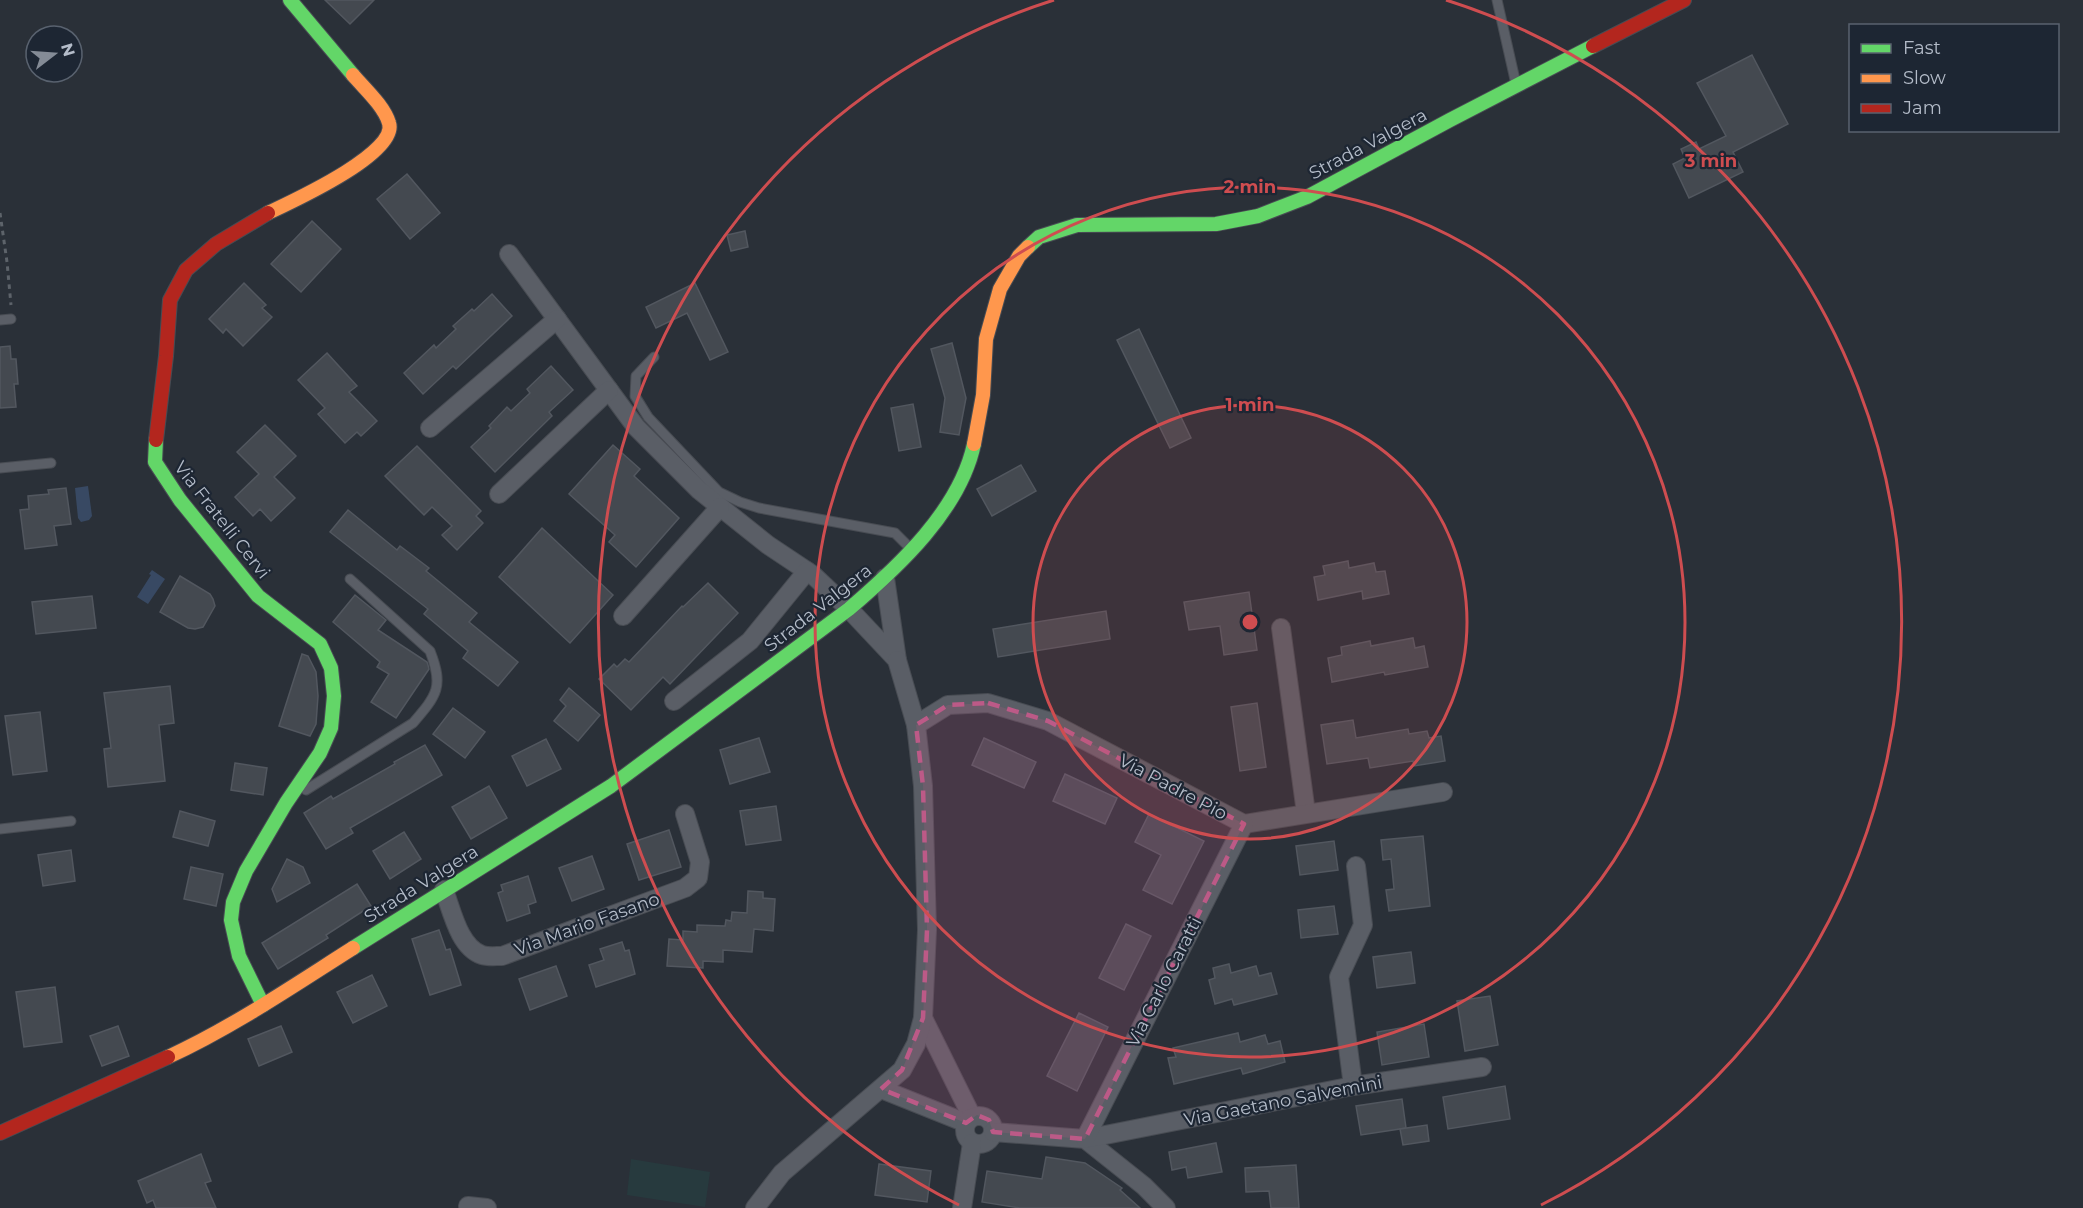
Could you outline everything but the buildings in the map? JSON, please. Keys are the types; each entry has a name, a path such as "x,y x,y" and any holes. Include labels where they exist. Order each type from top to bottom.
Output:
{"street":[{"name":"Via Fratelli Cervi","path":"263,1005 239,956 231,920 233,902 246,872 286,803 320,753 331,728 334,696 332,668 320,644 258,596 180,500 155,462 156,428 166,356 170,300 186,270 226,238 264,215 333,181 362,161 385,141 390,133 390,124 382,110 290,0"},
{"name":"Strada Valgera","path":"0,1134 189,1047 263,1005 611,786 849,609 885,578 936,521 961,482 973,448 983,395 986,339 1000,289 1019,256 1039,237 1077,225 1216,224 1258,216 1307,197 1684,0"},
{"path":"509,255 636,427 699,490 768,545 807,571 849,609 897,660"},
{"path":"430,428 557,320"},
{"path":"499,494 609,390"},
{"path":"623,616 720,507"},
{"path":"674,701 750,640 807,571"},
{"path":"755,1208 782,1173 902,1070 916,1044 922,1018 927,930 923,786 916,724 897,660 885,578"},
{"path":"1281,628 1306,813"},
{"name":"Via Padre Pio","path":"916,724 948,705 988,702 1048,721 1244,824 1443,792"},
{"name":"Via Mario Fasano","path":"444,890 462,936 470,949 484,956 502,956 686,888 698,878 700,862 685,814"},
{"name":"Via Carlo Caratti","path":"1085,1139 1244,824"},
{"path":"1353,1086 1339,977 1363,925 1356,866"},
{"path":"922,1018 969,1120"},
{"name":"Via Gaetano Salvemini","path":"993,1132 1085,1139 1353,1086 1482,1067"},
{"path":"881,1089 969,1120"},
{"path":"963,1208 972,1143 966,1136 964,1127 969,1120 981,1116 989,1120 993,1132 992,1137 985,1143 972,1143"},
{"path":"1085,1139 1144,1186 1166,1208"},
{"path":"468,1206 488,1208"}],"lane":[{"path":"1497,0 1516,86"},
{"path":"0,320 11,319"},
{"path":"654,357 636,376 635,396 648,417 720,492 759,508 895,533 910,549"},
{"path":"0,468 51,463"},
{"path":"286,803 413,723 427,708 438,687 436,668 430,651 350,579"},
{"path":"0,829 71,821"}],"path":[{"path":"0,213 9,282 11,319"}],"highlighted area":[{"path":"988,703 1048,721 1244,824 1085,1139 993,1132 989,1120 977,1115 966,1123 881,1089 902,1070 923,1018 927,930 923,786 916,725 948,705"}],"green space":[{"path":"631,1159 710,1172 705,1207 627,1195"}],"water":[{"path":"88,486 92,516 89,520 81,522 78,518 75,488"},
{"path":"152,570 165,579 148,604 137,597"}],"traffic: fast":[{"path":"290,0 353,75"},
{"path":"1028,247 1039,237 1077,225 1216,224 1258,216 1307,197 1593,46"},
{"path":"156,440 155,462 180,500 258,596 320,644 331,668 334,696 331,728 320,753 286,803 246,871 233,902 231,920 239,956 263,1005"},
{"path":"353,948 611,786 849,609 887,575 925,536 955,492 967,468 974,444"}],"traffic: slow":[{"path":"268,213 341,175 378,148 388,135 389,123 383,110 353,75"},
{"path":"974,444 983,395 986,339 1000,289 1019,256 1028,247"},
{"path":"168,1057 239,1019 353,948"}],"traffic: jam":[{"path":"1593,46 1684,0"},
{"path":"156,440 170,300 186,270 216,244 268,213"},
{"path":"0,1133 168,1057"}]}
